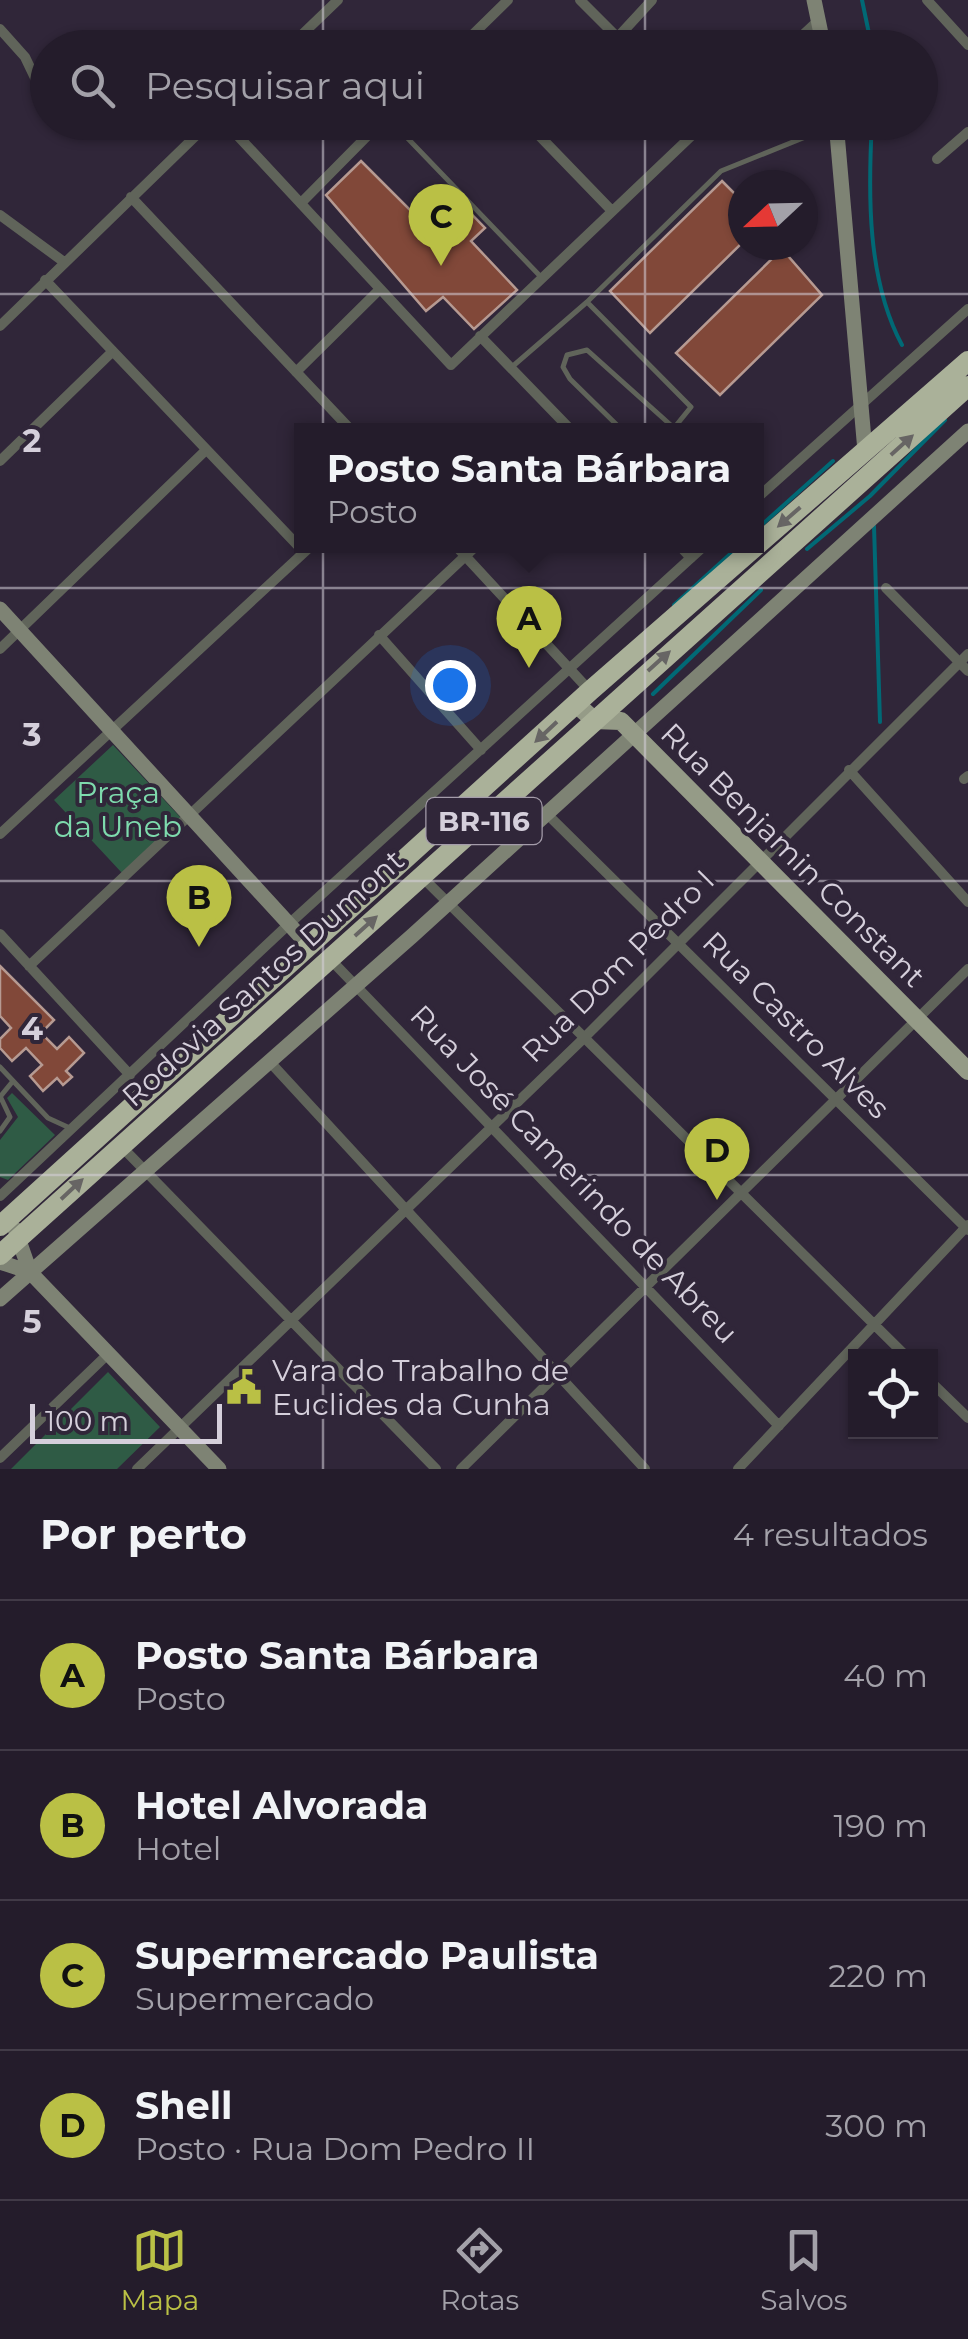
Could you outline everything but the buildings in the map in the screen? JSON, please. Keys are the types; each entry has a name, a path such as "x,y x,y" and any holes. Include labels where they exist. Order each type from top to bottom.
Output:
{"highway":[{"name":"Rodovia Santos Dumont","path":"764,539 968,360"},
{"name":"Rodovia Santos Dumont","path":"0,1259 120,1145 968,386"},
{"name":"Rodovia Santos Dumont","path":"2,1219 749,553"}],"main road":[{"path":"814,0 821,30"},
{"path":"838,140 865,451"},
{"path":"0,1299 447,904 546,813 627,726 793,587 968,430"},
{"path":"769,562 793,587"},
{"path":"0,609 310,947"},
{"path":"594,720 591,691 621,694"},
{"name":"Rua Benjamin Constant","path":"621,694 627,726 968,1071"},
{"name":"Rua Benjamin Constant","path":"594,720 627,726"},
{"path":"2,1219 21,1236 30,1272"},
{"path":"0,1259 30,1272 219,1469"}],"street":[{"path":"307,30 338,0"},
{"path":"477,30 508,0"},
{"path":"580,0 611,30"},
{"path":"624,30 652,0"},
{"path":"935,3 968,45"},
{"path":"809,30 820,20"},
{"path":"0,29 30,68"},
{"path":"937,159 968,132"},
{"path":"0,326 191,140"},
{"path":"242,140 451,366 687,140"},
{"path":"301,203 364,140"},
{"path":"543,140 612,211"},
{"path":"131,197 344,423"},
{"path":"0,215 64,262"},
{"path":"45,280 204,451 294,537"},
{"path":"296,372 380,289"},
{"path":"764,492 968,309"},
{"path":"480,336 563,423"},
{"path":"0,460 112,352"},
{"path":"0,650 204,451"},
{"path":"0,834 303,553"},
{"path":"463,553 591,691"},
{"path":"29,966 469,553"},
{"path":"686,553 691,558"},
{"path":"2,1191 288,924 696,553"},
{"path":"886,588 965,663"},
{"path":"379,635 482,750"},
{"name":"Rua Dom Pedro I","path":"137,1469 582,1040 849,770 965,663"},
{"path":"849,770 968,902"},
{"name":"Rua Castro Alves","path":"546,813 967,1228"},
{"path":"422,877 582,1040 899,1349"},
{"path":"0,934 130,1075"},
{"name":"Rua José Camerindo de Abreu","path":"330,959 779,1426"},
{"path":"461,1469 838,1102 968,969"},
{"path":"199,1009 219,1029"},
{"path":"270,1061 645,1469"},
{"path":"120,1145 436,1469"},
{"path":"738,1469 967,1228"},
{"path":"0,1458 108,1354"},
{"path":"938,1389 968,1418"}],"lane":[{"path":"409,140 541,277"},
{"path":"510,368 586,302 721,171 795,140"},
{"path":"586,302 691,407 678,423"},
{"path":"615,423 570,379 563,366 567,355 587,350 665,423"},
{"path":"0,1066 48,1118 72,1129"},
{"path":"0,1131 10,1117 0,1097 13,1080"}],"green space":[{"name":"Praça da Uneb","path":"113,745 181,818 122,873 54,800"},
{"path":"12,1093 55,1135 8,1180 0,1177 0,1140 18,1117 7,1098"},
{"path":"108,1372 160,1427 117,1469 11,1469"}],"waterway":[{"path":"862,0 868,30"},
{"path":"871,140 876,265 890,320 902,345"},
{"path":"807,549 870,496 945,420"},
{"path":"764,523 833,461"},
{"path":"874,526 880,722"},
{"path":"674,605 731,553"},
{"path":"653,694 761,590"}],"place":[{"name":"Supermercado Paulista","path":"441,266"},
{"name":"Posto Santa Bárbara","path":"529,668"},
{"name":"Hotel Alvorada","path":"199,947"},
{"name":"Shell","path":"717,1200"},
{"name":"Vara do Trabalho de Euclides da Cunha","path":"244,1387"}]}
